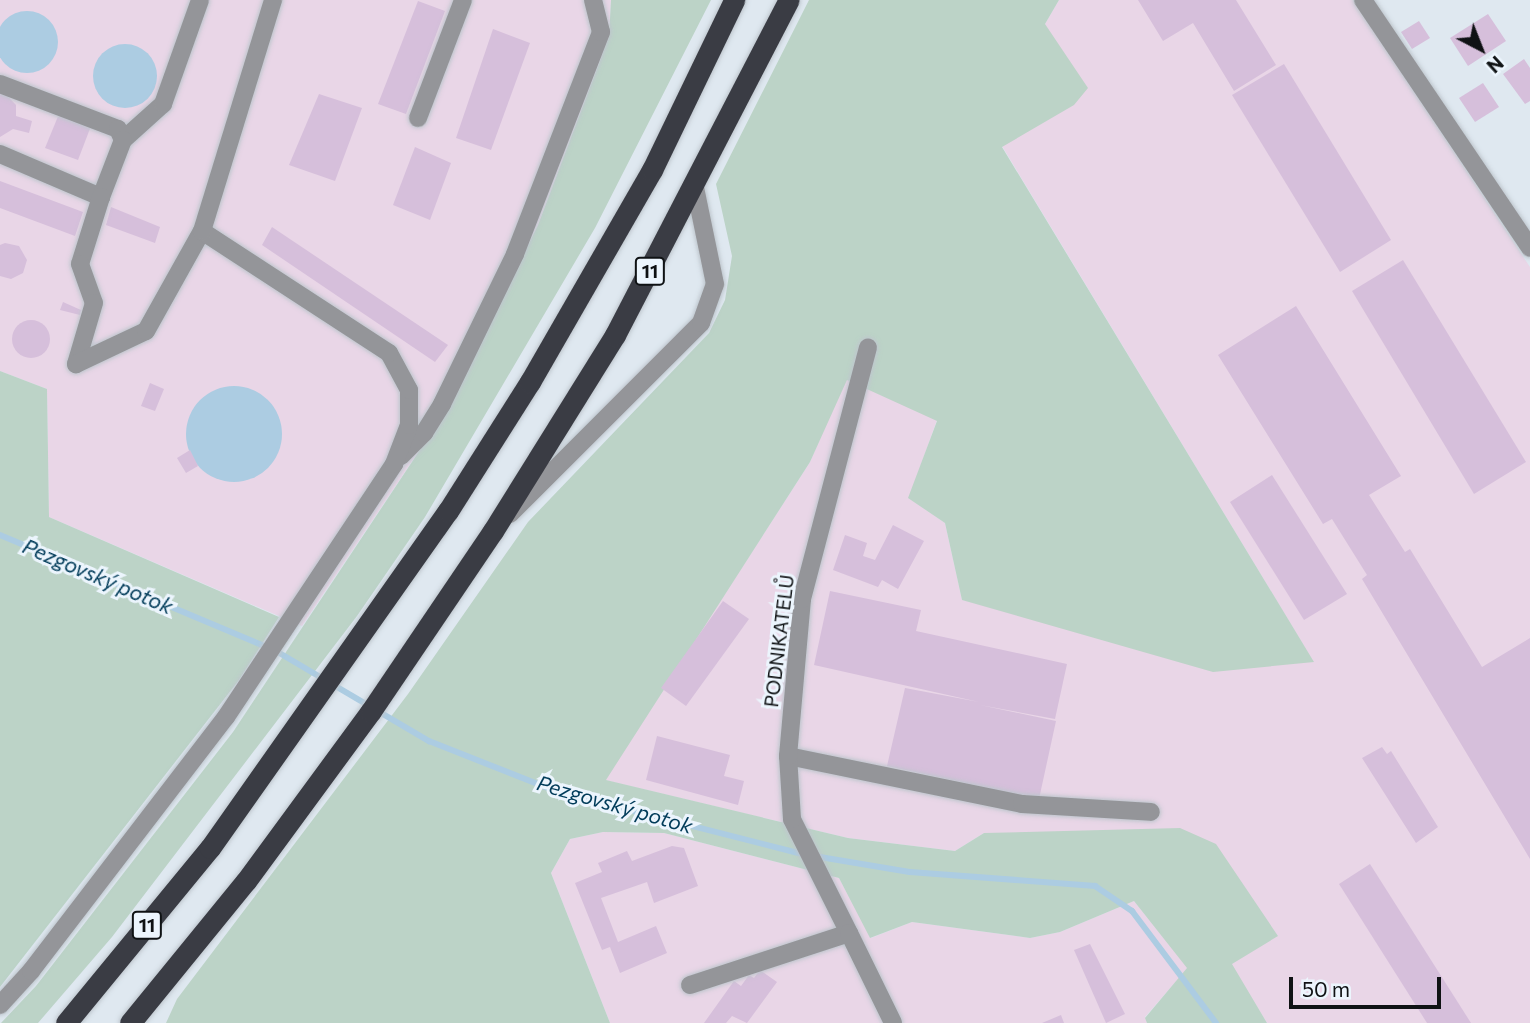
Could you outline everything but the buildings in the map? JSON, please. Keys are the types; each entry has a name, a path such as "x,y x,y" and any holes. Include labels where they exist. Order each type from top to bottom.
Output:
{"highway":[{"name":"11","path":"66,1023 210,848 448,512 530,382 652,170 734,0"},
{"name":"11","path":"130,1023 167,979 363,721 493,531 615,335 695,187 789,0"}],"street":[{"path":"200,0 163,104 123,140 101,197 80,264 94,303 76,364 146,331 202,231 273,0"},
{"path":"418,118 463,0"},
{"path":"0,1004 31,971 226,717 394,464 424,433 442,404 515,254 601,32 593,0"},
{"path":"1363,0 1530,248"},
{"path":"0,84 118,129 123,140"},
{"path":"0,154 101,197"},
{"path":"493,531 701,323 715,284 695,187"},
{"path":"202,231 388,354 411,400 409,425 394,464"},
{"name":"PODNIKATELŮ","path":"868,348 802,599 788,756 792,819 893,1023"},
{"path":"788,756 1022,804 1151,812"},
{"path":"690,985 849,933"},
{"path":"144,1023 167,979"}],"shaded area":[{"path":"0,0 611,0 609,37 538,225 451,403 302,626 49,517 47,389 0,371"},
{"path":"1059,0 1353,0 1530,267 1530,1023 1267,1023 1231,964 1278,935 984,833 955,851 848,838 605,780 810,462 846,379 937,420 909,498 945,523 962,600 1313,661 1002,146 1073,105 1045,24"},
{"path":"603,832 664,833 839,878 871,938 912,922 1030,938 1060,932 1134,901 1188,968 1145,1017 1147,1023 610,1023 551,873 570,839"}],"green space":[{"path":"611,0 711,0 595,228 425,517 357,616 112,937 38,1023 1,1023 36,986 233,732 451,403 538,225 609,37"},
{"path":"809,0 1059,0 1045,24 1088,88 1074,105 1002,147 1314,662 1213,672 962,600 945,523 908,498 937,421 847,380 810,462 606,780 848,838 955,851 984,833 1180,828 1216,844 1278,936 1232,964 1267,1023 1147,1023 1145,1018 1187,968 1134,901 1060,932 1030,938 912,922 870,938 839,878 664,833 603,832 570,839 551,873 610,1023 166,1023 177,999 408,694 528,522 709,333 725,300 732,256 716,184"},
{"path":"0,371 47,389 49,517 279,617 239,680 0,987"}],"water":[{"path":"21,11 33,11 49,20 56,30 56,54 49,64 33,73 21,73 10,68 1,59 -4,48 -4,36 1,25 10,16"},
{"path":"125,44 148,53 157,76 148,99 125,108 102,99 93,76 102,53"},
{"path":"234,386 252,390 268,400 278,416 282,434 278,452 268,468 252,478 234,482 216,478 200,468 190,452 186,434 190,416 200,400 216,390"}],"waterway":[{"name":"Pezgovský potok","path":"0,535 276,651 429,741 555,791 802,854 910,872 1095,886 1132,911 1216,1023"}]}
